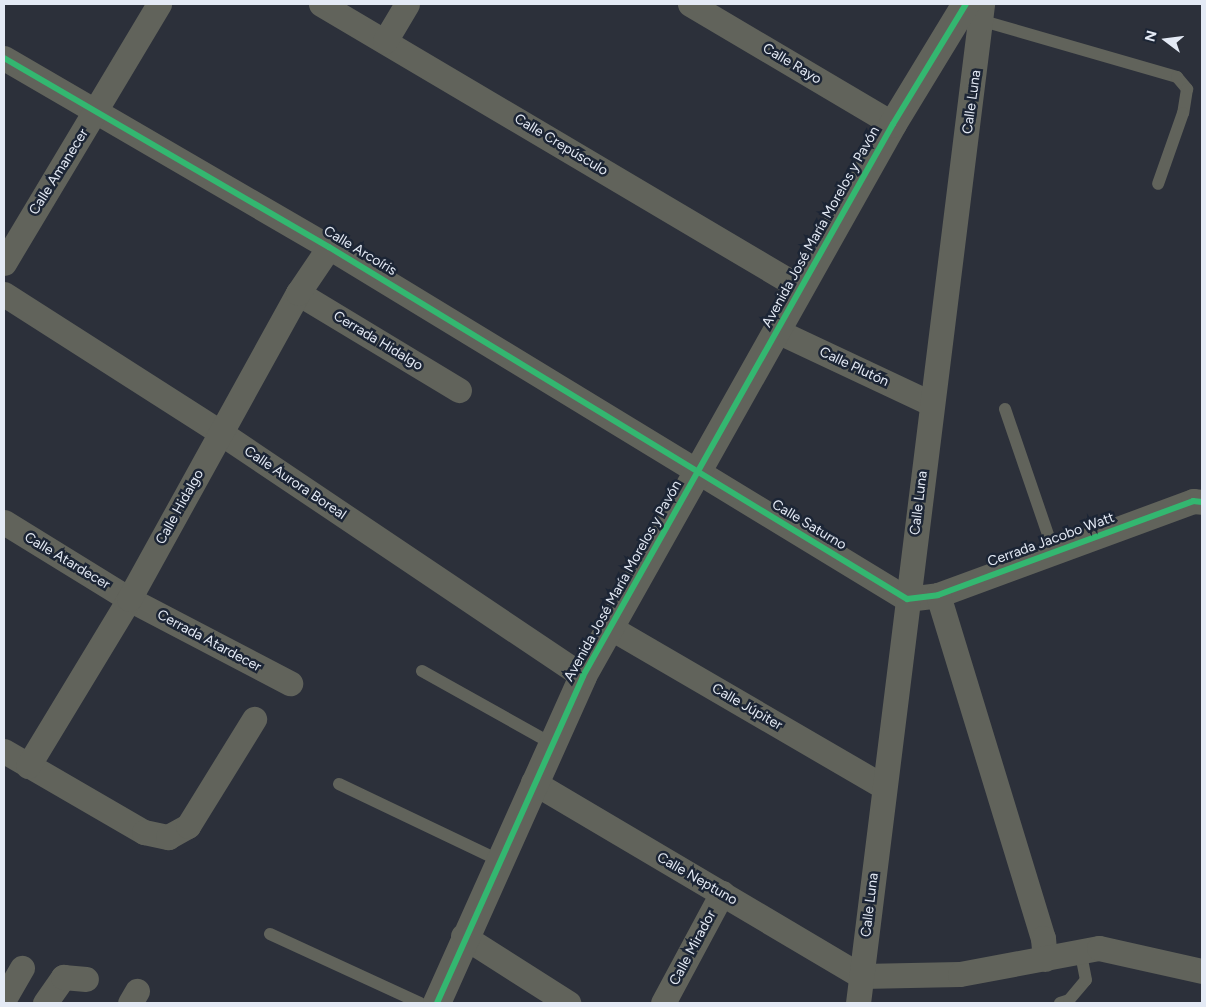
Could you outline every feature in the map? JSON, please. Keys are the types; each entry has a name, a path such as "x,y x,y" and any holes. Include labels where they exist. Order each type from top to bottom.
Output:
{"street":[{"name":"Calle Amanecer","path":"4,263 97,111 159,4"},
{"name":"Calle Crepúsculo","path":"321,4 385,40 801,288"},
{"path":"385,40 407,4"},
{"name":"Calle Rayo","path":"690,4 893,124"},
{"name":"Avenida José María Morelos y Pavón","path":"437,1003 463,936 583,676 699,473 893,124 977,10"},
{"name":"Calle Luna","path":"858,1003 932,404 977,10"},
{"name":"Calle Arcoíris","path":"4,58 329,247 699,473"},
{"name":"Calle Hidalgo","path":"28,766 129,599 298,293 329,247"},
{"name":"Cerrada Hidalgo","path":"298,293 459,390"},
{"name":"Calle Aurora Boreal","path":"4,294 220,433 583,676"},
{"name":"Calle Plutón","path":"777,331 932,404"},
{"name":"Calle Saturno","path":"699,473 907,599"},
{"name":"Cerrada Jacobo Watt","path":"907,599 938,595 1193,501 1202,502"},
{"name":"Calle Atardecer","path":"4,522 129,599"},
{"path":"938,595 1044,938 1044,960"},
{"name":"Cerrada Atardecer","path":"129,599 290,683"},
{"name":"Calle Júpiter","path":"611,628 884,787"},
{"path":"4,752 144,832 168,837 188,826 254,719"},
{"name":"Calle Neptuno","path":"533,782 861,976"},
{"name":"Calle Mirador","path":"663,1003 722,893"},
{"path":"463,936 568,1003"},
{"path":"861,976 960,974 1044,960 1080,950 1099,948 1202,970"},
{"path":"4,999 22,968"},
{"path":"45,1003 63,977 86,980"}],"lane":[{"path":"977,10 1177,77 1187,89 1183,113 1158,184"},
{"path":"1005,409 1054,552"},
{"path":"422,671 551,743"},
{"path":"339,784 498,860"},
{"path":"270,934 420,1003"},
{"path":"1060,1003 1069,1000 1086,980 1080,950"}],"cycle path":[{"path":"437,1003 583,676 893,124 966,4"},
{"path":"4,58 329,247 907,599 938,595 1193,501 1202,502"}]}
